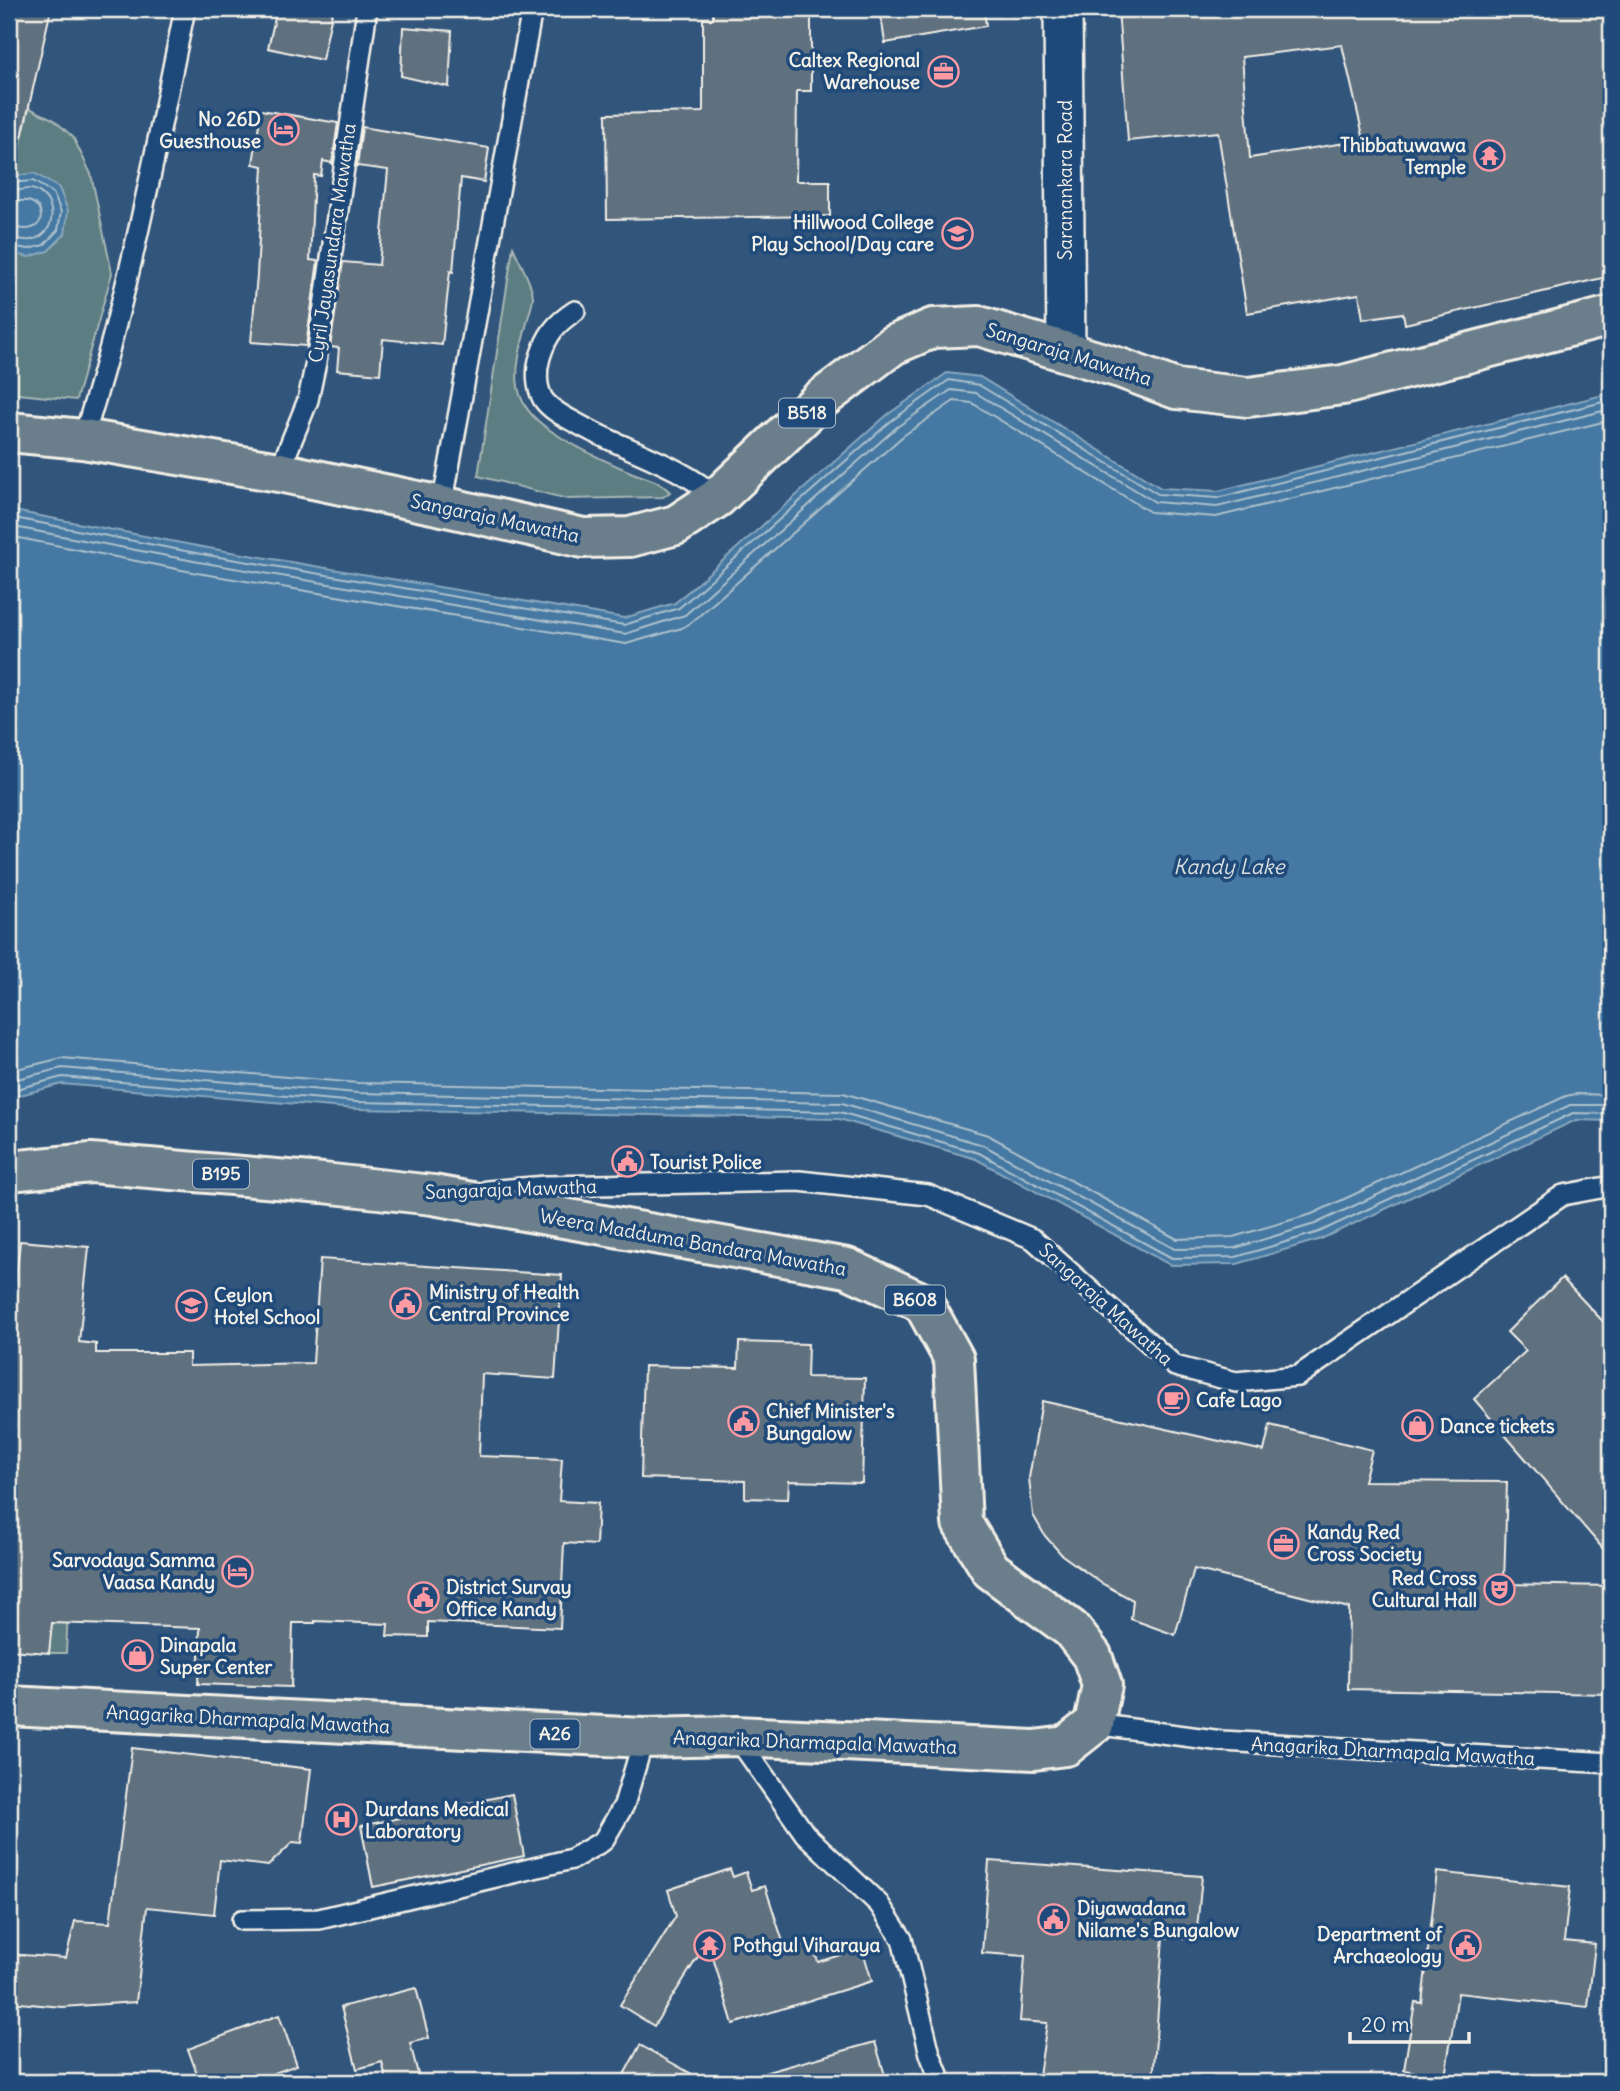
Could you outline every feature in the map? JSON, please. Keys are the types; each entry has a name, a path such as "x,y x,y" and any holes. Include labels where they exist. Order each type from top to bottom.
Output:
{"main road":[{"name":"Sangaraja Mawatha","path":"9,432 83,439 279,472 583,538 630,537 676,525 717,498 820,400 893,345 933,328 979,326 1120,368 1176,389 1248,397 1343,385 1611,316"},
{"name":"Sangaraja Mawatha","path":"9,1171 91,1163 433,1195"},
{"name":"Weera Madduma Bandara Mawatha","path":"433,1195 847,1268 923,1303 954,1359 962,1523 991,1570 1071,1629 1092,1656 1102,1685 1094,1724"},
{"name":"Anagarika Dharmapala Mawatha","path":"9,1706 644,1738 736,1736 1034,1750 1066,1746 1094,1724"}],"street":[{"name":"Saranankara Road","path":"1063,9 1066,352"}],"lane":[{"path":"83,439 133,258 185,9"},
{"name":"Cyril Jayasundara Mawatha","path":"279,472 308,400 316,362 367,9"},
{"path":"442,506 532,9"},
{"path":"575,311 558,322 544,344 537,367 538,382 544,399 569,420 694,481 717,498"},
{"name":"Sangaraja Mawatha","path":"433,1195 546,1186 799,1181 928,1195 1033,1239 1175,1366 1236,1382 1298,1377 1563,1195 1611,1186"},
{"name":"Anagarika Dharmapala Mawatha","path":"1094,1724 1222,1741 1611,1763"},
{"path":"736,1736 805,1834 878,1905 902,1939 930,2053 941,2082"},
{"path":"242,1920 319,1919 572,1859 603,1841 624,1805 644,1738"}],"green space":[{"path":"29,108 53,119 73,137 91,174 112,273 76,400 9,393 9,146 20,147"},
{"path":"513,247 533,297 518,362 518,389 523,401 543,425 564,439 662,485 670,492 663,497 567,499 478,476"},
{"path":"9,1582 69,1587 66,1653 49,1653 52,1619 9,1616"}],"water":[{"path":"34,173 59,188 68,211 65,234 48,251 29,257 9,253 9,177"},
{"name":"Kandy Lake","path":"947,373 980,377 1161,488 1218,491 1611,393 1611,1121 1576,1120 1321,1239 1237,1264 1170,1265 976,1159 839,1119 356,1109 62,1084 9,1098 9,510 202,547 624,618 675,603 887,415"}],"building":[{"path":"9,9 51,9 22,137 9,136"},
{"path":"277,9 333,9 322,60 268,48"},
{"path":"713,9 786,9 787,17 811,16 811,91 797,91 796,181 830,181 830,216 607,219 606,114 703,112 703,19 713,19"},
{"path":"880,9 984,9 986,26 885,43"},
{"path":"1118,9 1611,9 1611,228 1604,230 1611,260 1611,276 1405,324 1403,313 1363,319 1359,294 1247,313 1218,132 1128,141","holes":["1342,45 1364,140 1250,158 1242,57"]},
{"path":"403,27 452,31 449,87 401,76"},
{"path":"261,110 338,123 332,163 323,161 321,176 314,175 310,260 318,261 306,346 251,342 263,166 253,164"},
{"path":"362,127 489,148 484,182 461,178 453,272 450,271 442,345 383,339 380,374 337,370 339,348 330,347 343,262 379,265 388,170 357,166"},
{"path":"20,1241 89,1247 79,1342 96,1344 96,1353 189,1353 189,1366 313,1363 320,1259 562,1275 555,1379 482,1374 479,1456 562,1459 559,1501 598,1503 596,1545 564,1543 560,1628 428,1622 428,1637 387,1636 388,1624 315,1621 293,1623 291,1687 198,1684 200,1628 52,1623 49,1653 9,1650 9,1335"},
{"path":"1562,1278 1611,1330 1611,1558 1474,1399 1526,1351 1507,1332"},
{"path":"739,1342 808,1344 807,1377 865,1378 862,1483 789,1481 788,1499 745,1498 745,1481 641,1478 644,1366 738,1368"},
{"path":"1042,1401 1264,1451 1270,1425 1372,1450 1364,1481 1507,1482 1504,1584 1611,1586 1611,1694 1348,1689 1349,1608 1194,1569 1175,1635 1131,1619 1133,1600 1101,1583 1062,1555 1045,1536 1033,1515 1029,1478"},
{"path":"132,1748 311,1769 302,1843 293,1842 268,1866 220,1860 214,1914 147,1907 136,2002 62,2007 9,2002 9,1954 66,1958 75,1921 110,1923"},
{"path":"512,1794 524,1856 373,1887 361,1826"},
{"path":"989,1861 1202,1876 1196,1940 1163,1937 1153,2082 1038,2082 1047,2023 1020,2021 1025,1956 982,1953"},
{"path":"730,1869 733,1877 746,1872 752,1890 765,1886 786,1951 812,1943 818,1962 862,1948 872,1981 733,2024 708,1941 654,2026 620,2005 676,1916 668,1890"},
{"path":"1437,1872 1570,1887 1564,1941 1595,1944 1588,2007 1458,1993 1445,2077 1404,2070 1415,2002 1422,2003"},
{"path":"416,1988 429,2038 410,2043 419,2078 387,2082 382,2062 357,2069 341,2007"},
{"path":"279,2015 297,2065 249,2082 200,2082 188,2049"},
{"path":"875,2042 887,2082 766,2082 764,2073"},
{"path":"640,2045 706,2082 620,2082"}],"place":[{"name":"Caltex Regional Warehouse","path":"943,71"},
{"name":"No 26D Guesthouse","path":"284,130"},
{"name":"Thibbatuwawa Temple","path":"1489,156"},
{"name":"Hillwood College Play School/Day care","path":"957,233"},
{"name":"Tourist Police","path":"627,1162"},
{"name":"Ministry of Health Central Province","path":"406,1303"},
{"name":"Ceylon Hotel School","path":"191,1306"},
{"name":"Cafe Lago","path":"1173,1400"},
{"name":"Chief Minister's Bungalow","path":"743,1422"},
{"name":"Dance tickets","path":"1417,1426"},
{"name":"Kandy Red Cross Society","path":"1284,1543"},
{"name":"Sarvodaya Samma Vaasa Kandy","path":"238,1571"},
{"name":"Red Cross Cultural Hall","path":"1500,1589"},
{"name":"District Survay Office Kandy","path":"423,1598"},
{"name":"Dinapala Super Center","path":"137,1656"},
{"name":"Durdans Medical Laboratory","path":"342,1820"},
{"name":"Diyawadana Nilame's Bungalow","path":"1054,1919"},
{"name":"Pothgul Viharaya","path":"710,1945"},
{"name":"Department of Archaeology","path":"1465,1945"}]}
